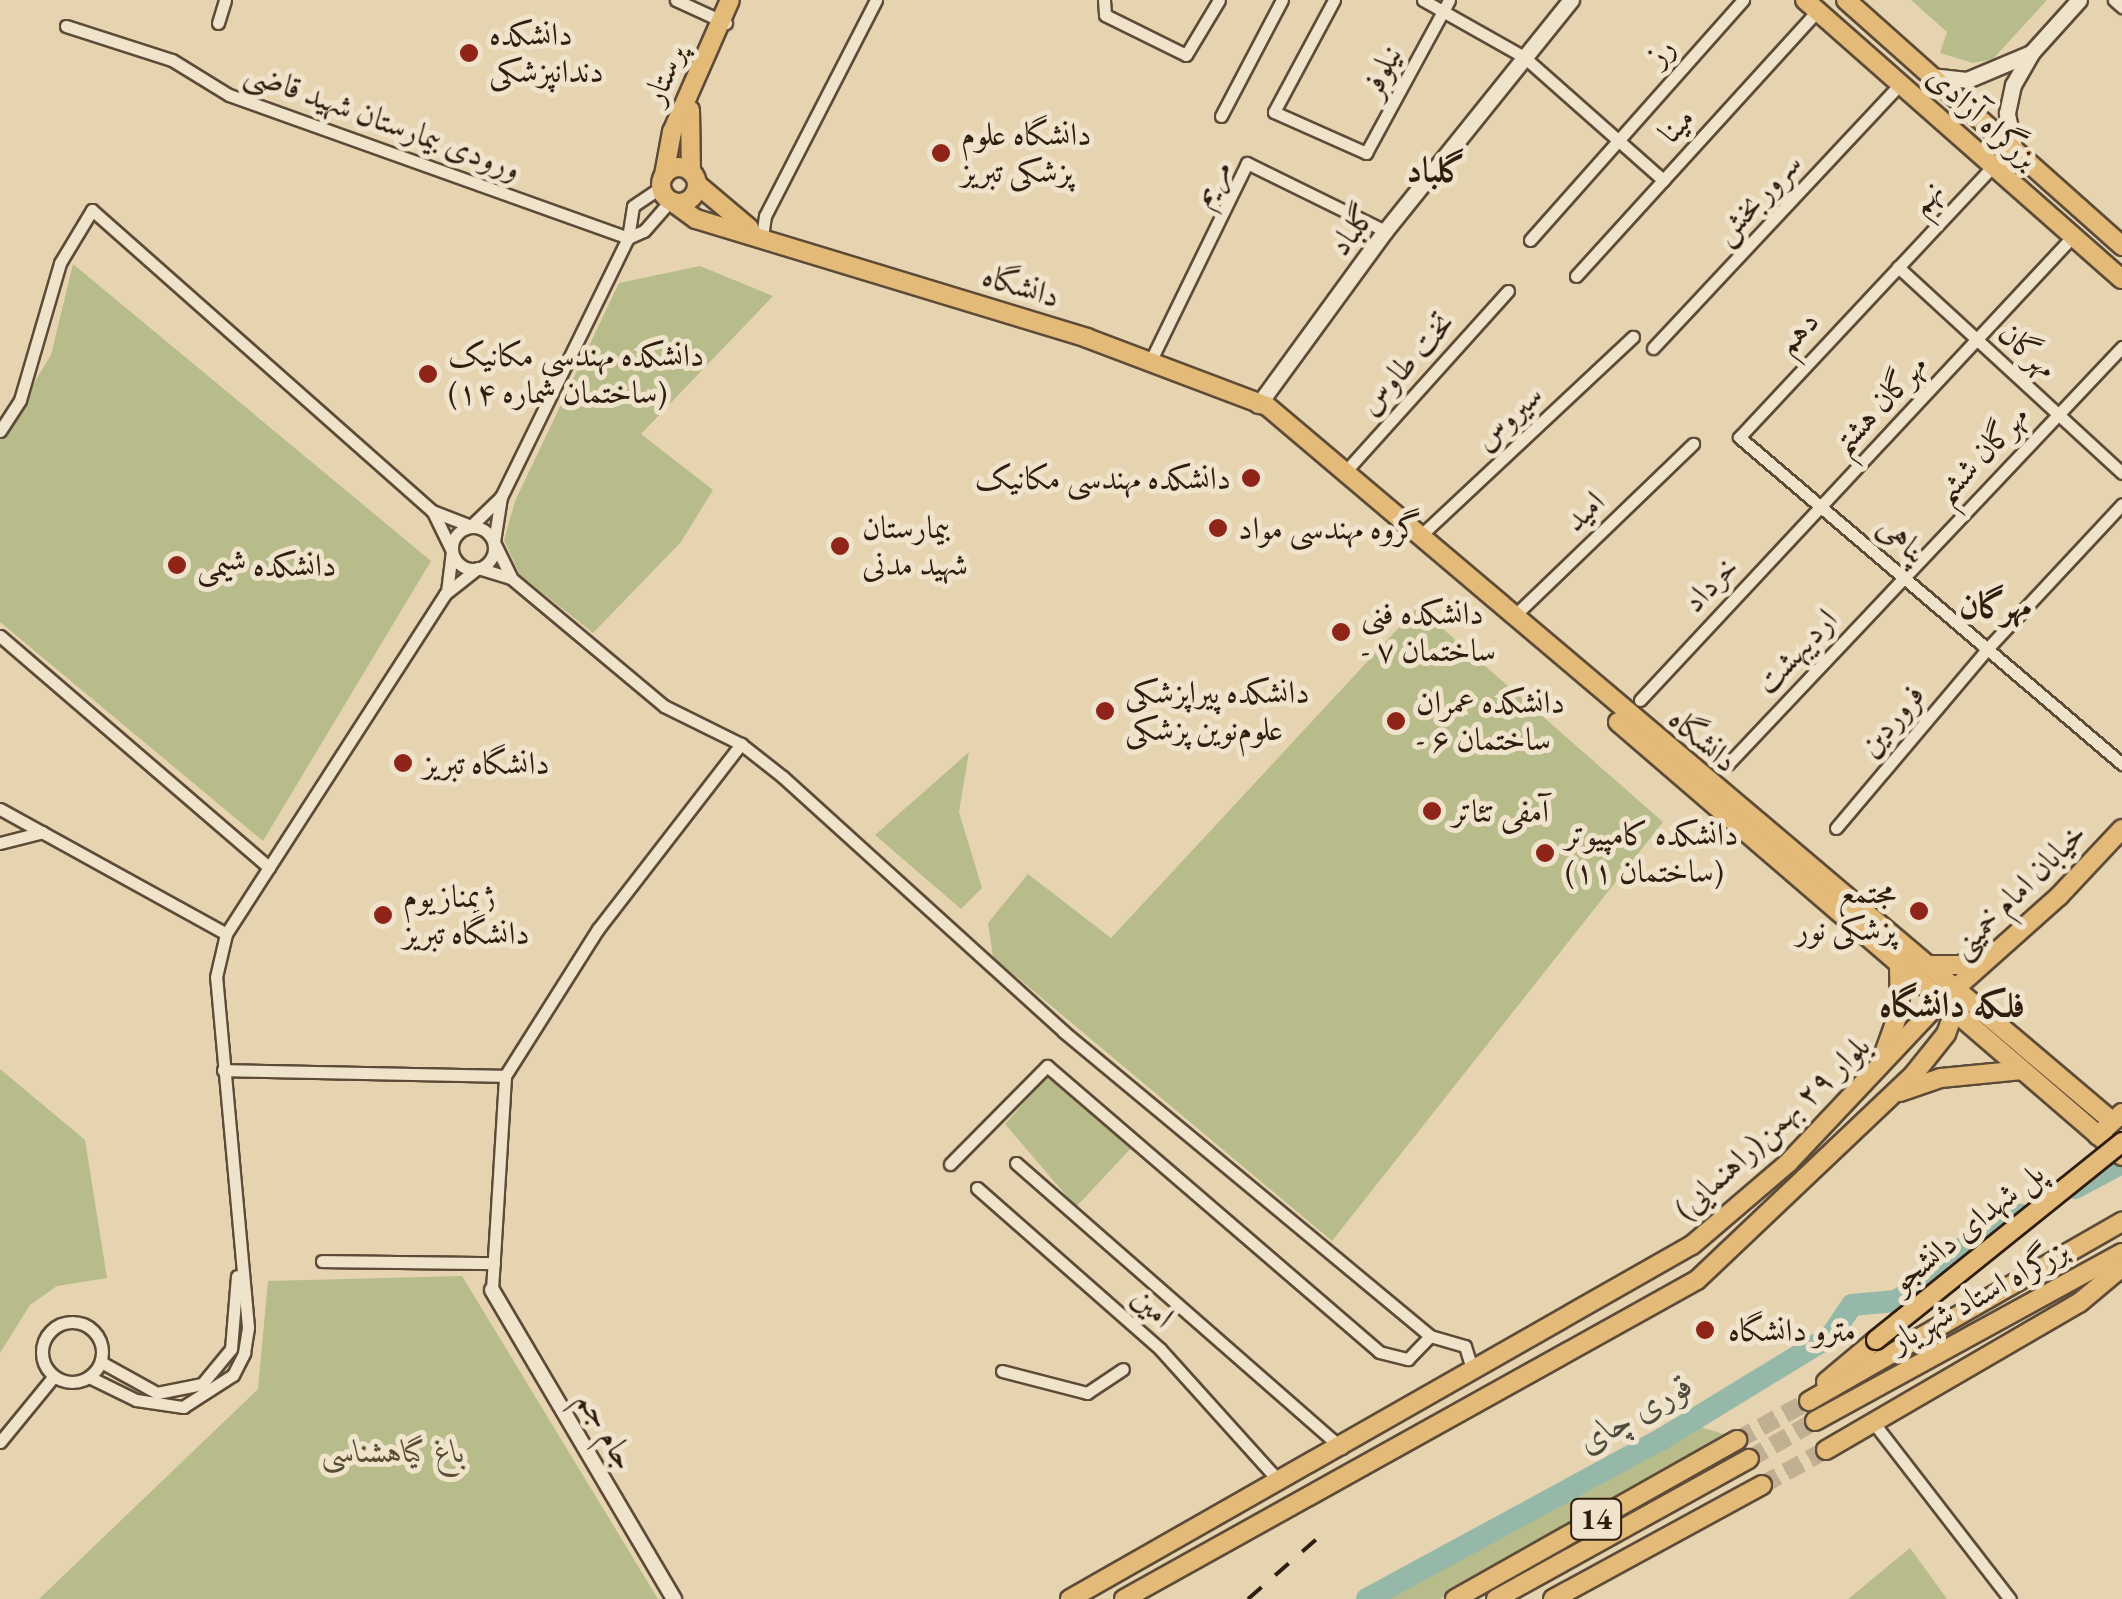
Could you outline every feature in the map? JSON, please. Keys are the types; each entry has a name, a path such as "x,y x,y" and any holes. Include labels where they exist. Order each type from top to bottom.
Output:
{"main road":[{"name":"پرستار","path":"695,178 686,125 730,0"},
{"name":"پرستار","path":"666,191 672,132 724,22 739,0"},
{"name":"گلباد","path":"1258,405 1386,231 1572,0"},
{"name":"بزرگراه آزادی","path":"1846,0 2122,246"},
{"path":"1930,76 1967,80 1999,72 2032,52 2079,0"},
{"name":"بزرگراه آزادی","path":"1811,5 2122,279"},
{"path":"2014,147 2007,113 2032,52"},
{"path":"679,167 695,178 691,200 666,191 679,167"},
{"name":"دانشگاه","path":"695,178 762,237"},
{"name":"دانشگاه","path":"666,191 696,219 1151,360 1216,382 1258,405 1344,473 2111,1123"},
{"name":"دانشگاه","path":"1258,405 1954,1016 2022,1070 2111,1123"},
{"name":"خیابان امام خمینی","path":"1956,993 2122,829"},
{"path":"1918,962 1946,968 2005,947"},
{"path":"1878,1068 1898,1024 1899,968"},
{"name":"بلوار ٢٩ بهمن(راهنمایی)","path":"1070,1599 1692,1246 1788,1164 1939,1003 1956,993"},
{"name":"بلوار ٢٩ بهمن(راهنمایی)","path":"1124,1599 1697,1280 1914,1074 1954,1016 1956,993"},
{"path":"1893,1054 1910,1058 1914,1074"},
{"path":"1894,1093 1941,1078 2022,1070"},
{"path":"2111,1123 2122,1156"},
{"name":"پل شهدای دانشجو","path":"2122,1142 1876,1340 1808,1401 2122,1222"},
{"name":"بزرگراه استاد شهریار","path":"1815,1421 2122,1254"},
{"path":"1826,1450 2079,1303 2122,1267"},
{"name":"14","path":"1456,1599 1737,1440"},
{"path":"1496,1599 1748,1459"},
{"path":"1553,1599 1762,1485"},
{"path":"1178,1538 1192,1562"}],"street":[{"path":"218,22 226,0"},
{"path":"676,0 724,22"},
{"path":"762,237 766,216 876,0"},
{"path":"1102,6 1186,56 1219,0"},
{"path":"1221,116 1282,0"},
{"name":"نیلوفر","path":"1334,0 1274,112 1366,153 1446,6"},
{"path":"1423,0 1446,6 1524,56 1663,180"},
{"name":"رز","path":"1530,240 1743,0"},
{"path":"2114,0 2122,7"},
{"name":"مینا","path":"1576,276 1811,5"},
{"name":"ورودی بیمارستان شهید قاضی","path":"66,26 172,60 230,95 628,238"},
{"name":"سروربخش","path":"1653,348 1900,84"},
{"name":"مریم","path":"1151,360 1248,164 1386,231"},
{"name":"نهم","path":"1898,266 1993,166"},
{"path":"89,1377 155,1406 183,1407 233,1375 248,1327 216,977 226,934 445,594 489,561 501,497 628,238 633,206 666,191"},
{"path":"628,238 644,230 666,191"},
{"path":"0,431 20,400 60,263 92,210 432,511 471,526 494,542 511,578"},
{"name":"مهرگان هشتم","path":"1821,506 2072,237"},
{"name":"مهرگان","path":"1898,266 2122,472"},
{"name":"دهم","path":"1739,437 1898,266"},
{"name":"تخت طاوس","path":"1344,473 1508,291"},
{"name":"سیروس","path":"1419,537 1633,336"},
{"name":"مهرگان ششم","path":"1904,577 2122,347"},
{"name":"پناهی","path":"1739,437 2122,764"},
{"name":"امید","path":"1513,617 1693,444"},
{"path":"445,594 454,538 501,497"},
{"name":"فروردین","path":"1836,828 1987,648 2122,504"},
{"name":"خرداد","path":"1640,700 1821,506"},
{"path":"432,511 464,567 511,578 664,706 742,744 1064,1032 1430,1336 1465,1346 1473,1372"},
{"name":"اردیبهشت","path":"1728,764 1904,577"},
{"path":"0,636 269,866"},
{"path":"492,1290 505,1076 598,929 742,744"},
{"path":"0,809 226,934"},
{"path":"0,843 43,832"},
{"path":"950,1164 1047,1066 1379,1352 1408,1358 1430,1336"},
{"path":"223,1070 505,1076"},
{"path":"1016,1163 1342,1448"},
{"name":"امین","path":"977,1188 1160,1349 1280,1481"},
{"path":"101,1362 157,1393 180,1393 222,1367 234,1326 239,1237"},
{"path":"322,1262 494,1263"},
{"name":"جام جم","path":"492,1290 674,1599"},
{"path":"81,1323 96,1334 101,1362 89,1377 72,1382 54,1376 42,1352 48,1335 62,1324 81,1323"},
{"path":"1002,1371 1088,1393 1123,1369"},
{"path":"0,1442 54,1376"},
{"path":"1873,1422 2010,1599"}],"green space":[{"path":"1911,0 2047,0 1993,59 1973,63 1940,53 1947,32"},
{"path":"73,264 431,561 263,841 0,622 0,439 51,355"},
{"path":"700,266 773,296 641,434 713,490 681,542 593,633 520,575 504,540 515,501 619,283"},
{"path":"1418,607 1663,822 1332,1241 993,957 988,923 1028,874 1111,938"},
{"path":"969,752 959,812 982,888 961,909 875,835"},
{"path":"0,1069 85,1140 107,1278 57,1286 30,1305 0,1353"},
{"path":"1047,1077 1134,1145 1076,1207 1005,1124"},
{"name":"باغ گیاهشناسی","path":"462,1276 658,1599 39,1599 258,1389 268,1281"},
{"path":"1697,1426 1724,1434 1440,1599 1378,1599"},
{"path":"1910,1548 1947,1599 1848,1599"}],"waterway":[{"name":"قوری چای","path":"2075,1188 2122,1163"},
{"name":"قوری چای","path":"1367,1599 1662,1439 1831,1336 1852,1305 1896,1301 1936,1275 1939,1262 2021,1215"}],"tunnel":[{"path":"1737,1440 1809,1401"},
{"path":"1749,1459 1815,1421"},
{"path":"1762,1485 1826,1450"}],"railway":[{"path":"1248,1599 1318,1538"}],"place":[{"name":"دانشکده دندانپزشکی","path":"469,53"},
{"name":"دانشگاه علوم پزشکی تبریز","path":"941,153"},
{"name":"دانشکده مهندسی مکانیک (ساختمان شماره ۱۴)","path":"428,374"},
{"name":"دانشکده مهندسی مکانیک","path":"1251,478"},
{"name":"گروه مهندسی مواد","path":"1218,528"},
{"name":"بیمارستان شهید مدنی","path":"840,546"},
{"name":"دانشکده شیمی","path":"177,565"},
{"name":"دانشکده فنی - ساختمان ۷","path":"1341,632"},
{"name":"دانشکده پیراپزشکی علوم‌نوین پزشکی","path":"1105,711"},
{"name":"دانشکده عمران - ساختمان ۶","path":"1396,721"},
{"name":"دانشگاه تبریز","path":"403,763"},
{"name":"آمفی تئاتر","path":"1432,811"},
{"name":"دانشکده کامپیوتر (ساختمان ۱۱)","path":"1545,853"},
{"name":"مجتمع پزشکی نور","path":"1919,911"},
{"name":"ژیمنازیوم دانشگاه تبریز","path":"383,915"},
{"name":"مترو دانشگاه","path":"1705,1330"}],"district":[{"name":"گلباد","path":"1436,169"},
{"name":"مهرگان","path":"1995,605"},
{"name":"فلکه دانشگاه","path":"1952,1004"}]}
